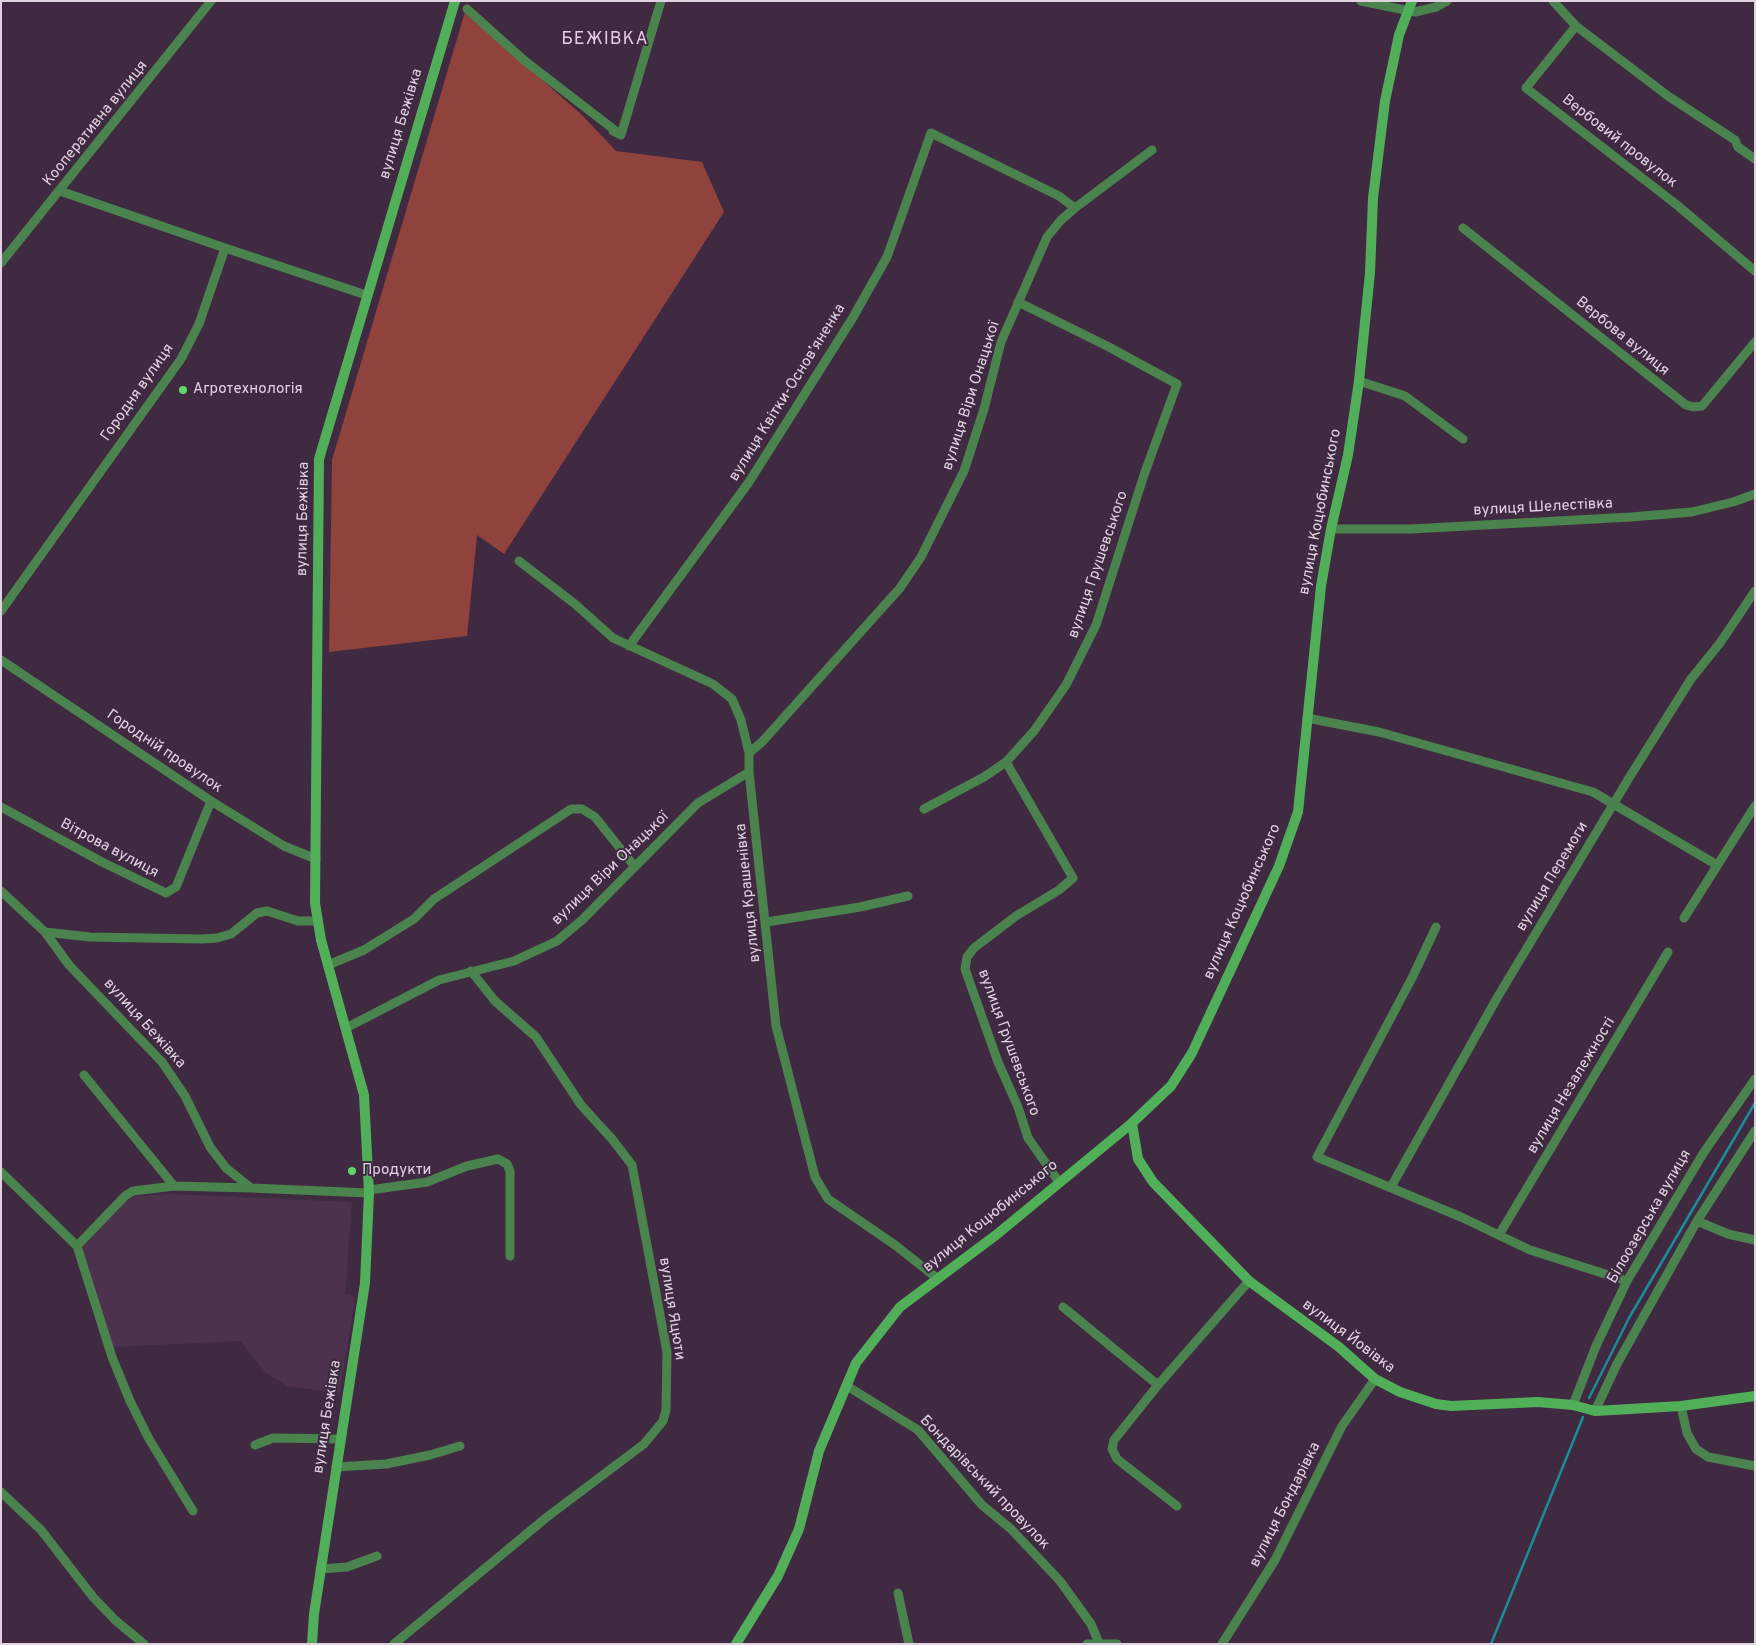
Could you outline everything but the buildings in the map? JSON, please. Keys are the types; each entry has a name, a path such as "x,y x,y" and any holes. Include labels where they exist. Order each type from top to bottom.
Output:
{"street":[{"name":"Кооперативна вулиця","path":"1,263 60,192 211,1"},
{"name":"вулиця Бежівка","path":"312,1644 320,1569 365,1282 369,1192 364,1095 317,921 319,459 454,1"},
{"path":"466,9 525,61 617,133 661,1"},
{"path":"1361,1 1429,9 1447,1"},
{"path":"1553,1 1576,26 1668,96 1735,140 1738,147 1755,159"},
{"name":"вулиця Коцюбинського","path":"736,1644 778,1576 798,1529 819,1451 856,1363 900,1307 938,1279 1132,1123 1170,1086 1192,1053 1279,866 1298,812 1321,586 1331,529 1348,455 1359,381 1370,273 1373,198 1385,102 1399,35 1410,6"},
{"name":"Вербовий провулок","path":"1576,26 1526,88 1678,205 1755,271"},
{"name":"вулиця Квітки-Основʼяненка","path":"629,646 749,482 852,318 887,257 931,133 1059,196 1075,208"},
{"name":"вулиця Віри Онацької","path":"749,753 762,742 874,618 900,588 921,556 964,471 984,409 1001,342 1047,237 1061,220 1075,208 1152,150"},
{"path":"60,192 366,295"},
{"name":"Вербова вулиця","path":"1463,228 1686,405 1702,406 1755,342"},
{"name":"Городня вулиця","path":"1,611 181,360 199,324 225,248"},
{"name":"вулиця Грушевського","path":"1018,302 1107,346 1177,384 1144,475 1096,625 1066,684 1034,731 1006,762 1073,878 1016,916 974,948 967,957 965,969 1028,1138 1059,1182"},
{"path":"1359,381 1405,396 1463,439"},
{"name":"вулиця Шелестівка","path":"1331,529 1411,529 1692,512 1755,494"},
{"name":"вулиця Крашенівка","path":"520,561 575,604 613,638 723,690 732,699 749,753 749,772 767,922 776,1026 815,1177 828,1199 895,1245 938,1279"},
{"name":"вулиця Перемоги","path":"1391,1187 1496,998 1614,803 1691,679 1720,643 1755,592"},
{"name":"Городній провулок","path":"1,660 211,801 284,846 316,859"},
{"path":"1307,718 1379,732 1426,744 1593,792 1717,865"},
{"path":"924,809 984,777 1006,762"},
{"name":"вулиця Віри Онацької","path":"346,1028 440,980 514,961 557,941 582,920 698,803 749,772"},
{"name":"Вітрова вулиця","path":"1,807 102,862 166,893 176,887 211,801"},
{"path":"1684,918 1755,806"},
{"path":"328,965 364,950 414,919 434,899 571,809 582,809 594,817 635,867"},
{"name":"вулиця Бежівка","path":"1,891 45,932 70,964 162,1062 185,1096 210,1147 226,1168 251,1188"},
{"path":"767,922 860,908 908,896"},
{"path":"45,932 90,937 202,939 217,938 231,934 257,913 266,911 298,921 317,921"},
{"path":"1436,927 1413,976 1317,1157 1391,1187 1537,1252 1627,1281"},
{"name":"вулиця Незалежності","path":"1499,1236 1668,952"},
{"name":"вулиця Яцюти","path":"394,1644 547,1517 637,1449 657,1430 666,1410 666,1352 632,1165 612,1139 581,1105 536,1037 495,1001 471,971"},
{"path":"84,1076 174,1186"},
{"name":"Білоозерська вулиця","path":"1573,1405 1596,1346 1627,1281 1704,1152 1755,1079"},
{"name":"вулиця Йовівка","path":"1132,1123 1138,1159 1153,1182 1249,1281 1339,1347 1375,1378 1400,1392 1444,1405 1538,1402 1573,1405 1595,1411 1681,1406 1755,1396"},
{"path":"1595,1411 1613,1372 1697,1221 1755,1130"},
{"path":"77,1246 125,1196 145,1188 174,1186 369,1192 427,1182 467,1166 498,1158 507,1164 510,1171 510,1256"},
{"path":"1,1172 77,1246 112,1358 130,1401 149,1439 193,1511"},
{"path":"1697,1221 1728,1234 1755,1240"},
{"path":"1178,1506 1117,1459 1112,1450 1114,1440 1158,1385 1249,1281"},
{"path":"1063,1307 1158,1385"},
{"name":"вулиця Бондарівка","path":"1222,1644 1275,1560 1342,1426 1375,1378"},
{"name":"Бондарівський провулок","path":"847,1386 918,1430 982,1505 1011,1529 1060,1581 1091,1624 1099,1643"},
{"path":"1681,1406 1687,1433 1696,1449 1708,1458 1755,1466"},
{"path":"255,1445 273,1438 340,1439"},
{"path":"336,1467 386,1464 430,1455 460,1446"},
{"path":"1,1492 42,1530 93,1597 115,1620 144,1644"},
{"path":"320,1569 347,1567 377,1556"},
{"path":"898,1593 909,1644"},
{"path":"1087,1644 1117,1644"}],"shaded area":[{"path":"465,12 582,115 616,151 702,162 724,212 504,554 477,535 467,636 329,652 332,460"},
{"path":"170,1194 352,1202 345,1294 355,1297 340,1393 287,1386 265,1372 240,1341 111,1347 80,1251 122,1204 135,1196"}],"waterway":[{"path":"1589,1398 1629,1318 1755,1103"},
{"path":"1491,1644 1583,1417"}],"place":[{"name":"Агротехнологія","path":"183,390"},
{"name":"Продукти","path":"352,1171"}],"district":[{"name":"БЕЖІВКА","path":"605,40"}]}
